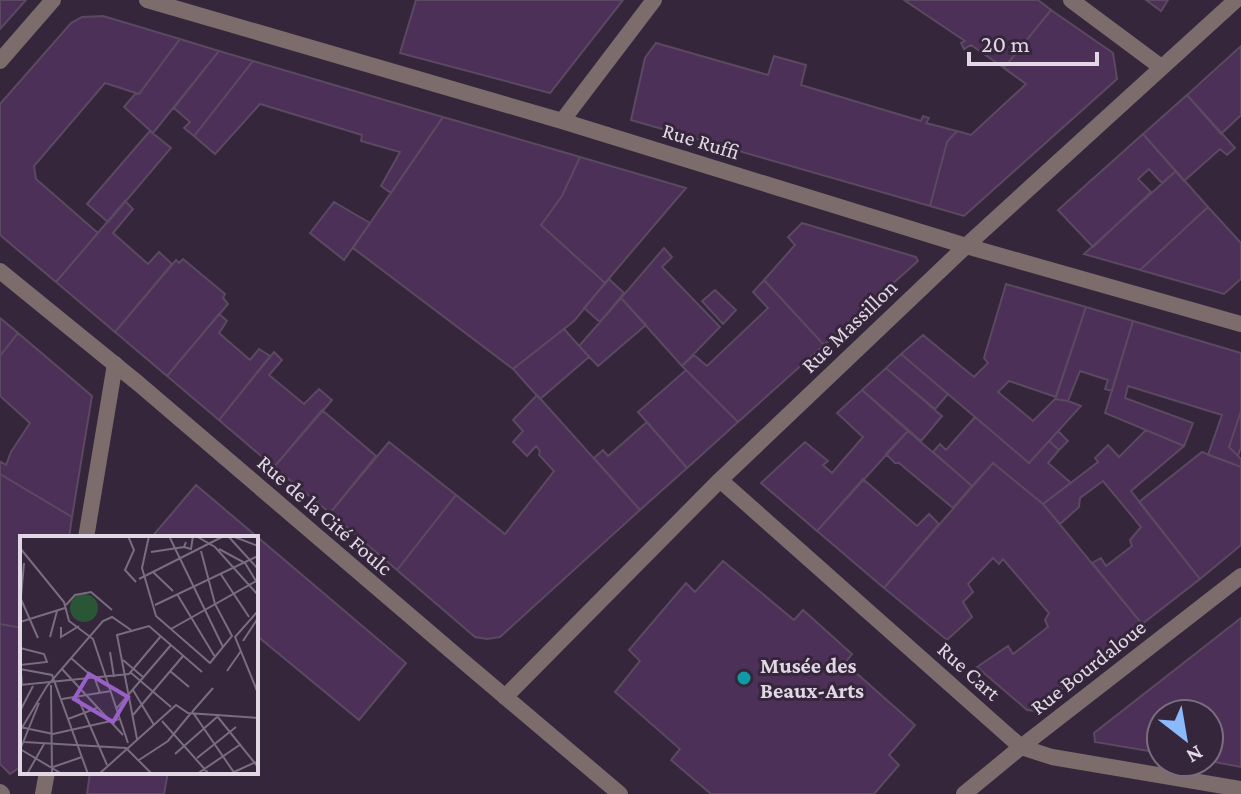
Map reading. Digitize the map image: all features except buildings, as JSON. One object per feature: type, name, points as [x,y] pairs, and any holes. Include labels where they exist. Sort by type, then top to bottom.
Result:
[{"type":"street","points":[[0,61],[53,0]]},
{"type":"street","name":"Rue Ruffi","points":[[147,0],[562,121],[966,246],[1238,319]]},
{"type":"street","points":[[562,121],[654,0]]},
{"type":"street","points":[[1071,0],[1161,67]]},
{"type":"street","name":"Rue Massillon","points":[[505,697],[720,480],[966,246],[1236,0]]},
{"type":"street","name":"Rue de la Cité Foulc","points":[[0,271],[115,364],[620,794]]},
{"type":"street","points":[[86,536],[115,364]]},
{"type":"street","name":"Rue Cart","points":[[720,480],[1021,747],[1052,757],[1241,789]]},
{"type":"street","name":"Rue Bourdaloue","points":[[964,794],[1241,576]]},
{"type":"street","points":[[43,794],[47,774]]},
{"type":"place","name":"Musée des Beaux-Arts","points":[[744,678]]}]
